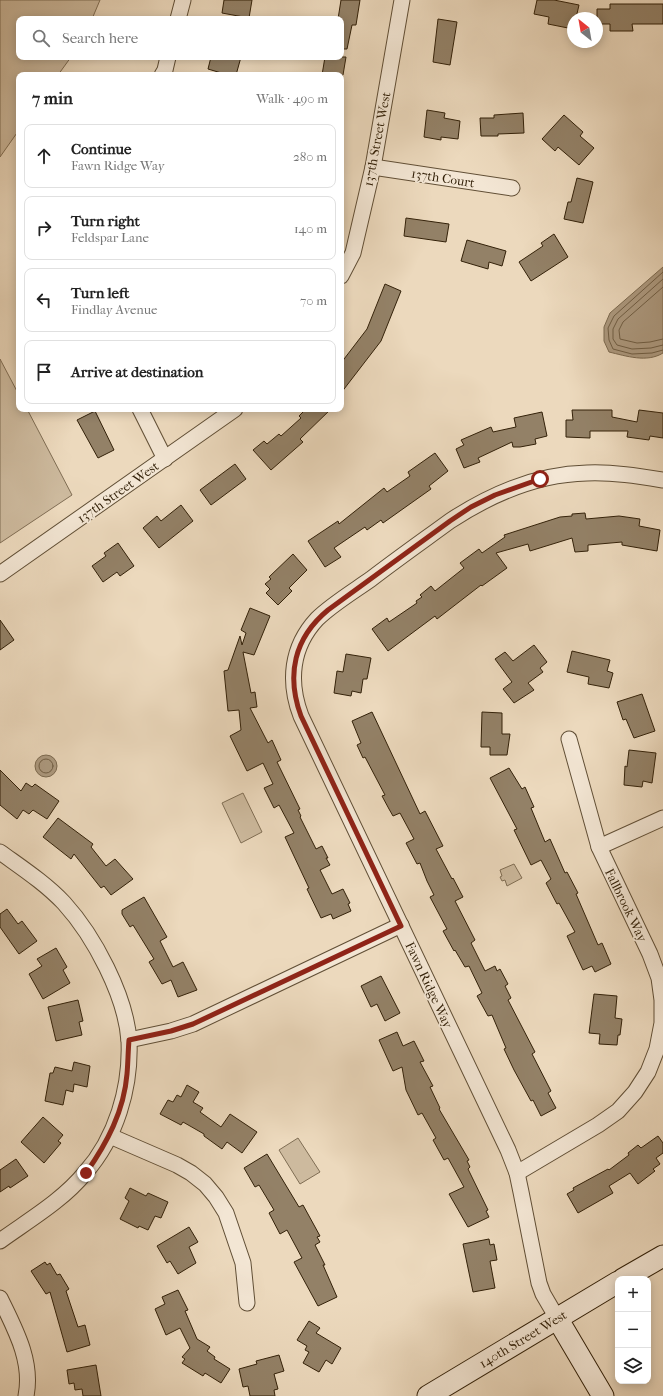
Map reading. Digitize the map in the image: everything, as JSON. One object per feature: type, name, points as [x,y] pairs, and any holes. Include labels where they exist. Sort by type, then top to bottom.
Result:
[{"type":"street","points":[[179,16],[183,0]]},
{"type":"street","name":"137th Street West","points":[[344,270],[353,253],[373,167],[402,0]]},
{"type":"street","points":[[164,72],[167,60]]},
{"type":"street","name":"137th Court","points":[[373,167],[512,188]]},
{"type":"street","points":[[141,412],[164,459]]},
{"type":"street","name":"137th Street West","points":[[0,574],[230,412]]},
{"type":"street","name":"Fawn Ridge Way","points":[[558,1318],[543,1294],[539,1283],[517,1173],[508,1150],[301,716],[296,702],[293,673],[300,644],[317,619],[471,507],[495,495],[533,481],[565,474],[613,473],[663,480]]},
{"type":"street","name":"Fallbrook Way","points":[[517,1173],[598,1125],[618,1111],[635,1092],[648,1072],[657,1049],[662,1023],[663,1000],[659,978],[650,954],[598,847],[569,739]]},
{"type":"street","points":[[598,847],[663,818]]},
{"type":"street","points":[[0,852],[56,895],[72,912],[86,931],[116,987],[129,1040],[125,1089],[118,1117],[110,1136],[86,1173],[70,1189],[0,1241]]},
{"type":"street","points":[[129,1040],[171,1031],[193,1024],[401,926]]},
{"type":"street","points":[[110,1136],[191,1173],[205,1184],[216,1197],[226,1213],[244,1263],[247,1303]]},
{"type":"street","points":[[628,1276],[663,1256]]},
{"type":"street","name":"140th Street West","points":[[428,1396],[615,1284]]},
{"type":"street","points":[[0,1298],[22,1347],[27,1369],[26,1396]]},
{"type":"street","points":[[558,1318],[603,1396]]},
{"type":"shaded area","points":[[0,0],[100,0],[93,16],[16,16],[16,60],[69,60],[60,72],[16,72],[16,134],[0,157]]},
{"type":"shaded area","points":[[0,359],[16,389],[16,412],[29,412],[72,495],[0,543]]},
{"type":"shaded area","points":[[243,793],[262,832],[241,843],[222,803]]},
{"type":"shaded area","points":[[514,864],[522,878],[507,886],[505,880],[502,881],[500,877],[502,876],[500,870]]},
{"type":"shaded area","points":[[298,1138],[320,1172],[300,1184],[279,1150]]},
{"type":"water","points":[[663,267],[663,353],[650,358],[636,358],[609,352],[604,341],[604,327],[610,313]]},
{"type":"water","points":[[46,755],[54,758],[57,766],[54,774],[46,777],[38,774],[35,766],[38,758]]},
{"type":"building","points":[[224,0],[252,0],[249,16],[238,16],[222,13]]},
{"type":"building","points":[[341,0],[360,0],[356,25],[352,25],[347,49],[344,49],[344,16],[338,16]]},
{"type":"building","points":[[537,0],[554,0],[579,5],[577,12],[567,12],[567,28],[548,24],[549,17],[534,14]]},
{"type":"building","points":[[610,4],[663,4],[663,24],[632,24],[633,31],[610,31],[610,24],[603,24],[603,12],[597,12],[597,9],[610,9]]},
{"type":"building","points":[[438,19],[457,22],[450,65],[433,62]]},
{"type":"building","points":[[344,57],[346,57],[344,72],[322,72],[324,60],[344,60]]},
{"type":"building","points":[[210,60],[240,60],[237,72],[218,72],[208,69]]},
{"type":"building","points":[[427,110],[445,113],[444,118],[460,121],[458,139],[441,137],[441,140],[424,137]]},
{"type":"building","points":[[523,113],[524,133],[481,136],[480,118],[494,118],[494,115]]},
{"type":"building","points":[[564,115],[583,132],[580,136],[594,148],[579,165],[558,147],[555,151],[542,139]]},
{"type":"building","points":[[577,178],[593,182],[583,223],[564,219],[568,202],[571,202]]},
{"type":"building","points":[[406,218],[449,224],[446,242],[404,236]]},
{"type":"building","points":[[554,234],[568,257],[531,281],[519,262],[543,246],[541,243]]},
{"type":"building","points":[[467,240],[506,251],[502,266],[489,262],[488,269],[461,261]]},
{"type":"building","points":[[385,284],[401,291],[381,341],[344,389],[344,359],[367,329]]},
{"type":"building","points":[[572,410],[612,410],[612,417],[637,422],[639,410],[663,413],[663,438],[650,436],[649,440],[627,437],[628,431],[590,431],[590,438],[566,437],[566,420],[573,420]]},
{"type":"building","points":[[95,412],[114,450],[98,458],[77,420]]},
{"type":"building","points":[[303,412],[328,412],[300,439],[303,442],[271,470],[253,450],[264,441],[267,444],[279,434],[281,436],[301,418],[299,416]]},
{"type":"building","points":[[542,412],[547,436],[535,439],[536,444],[513,447],[512,442],[478,458],[480,462],[464,468],[456,449],[464,445],[461,440],[491,427],[493,432],[516,427],[514,418]]},
{"type":"building","points":[[435,453],[448,471],[429,486],[431,489],[383,523],[381,520],[367,530],[365,527],[334,548],[341,557],[325,567],[308,541],[338,521],[339,524],[384,488],[387,492],[410,476],[408,472]]},
{"type":"building","points":[[235,464],[246,479],[211,505],[200,490]]},
{"type":"building","points":[[181,505],[193,521],[159,548],[143,528],[157,516],[161,521]]},
{"type":"building","points":[[585,513],[586,519],[619,516],[640,519],[639,526],[660,530],[657,551],[622,545],[622,542],[588,545],[588,551],[575,552],[572,538],[530,551],[528,544],[496,553],[507,568],[482,586],[481,585],[437,619],[435,616],[388,651],[372,629],[387,618],[389,622],[417,603],[416,601],[422,597],[420,595],[431,586],[435,591],[464,568],[460,563],[479,549],[482,553],[505,537],[504,535],[560,517]]},
{"type":"building","points":[[118,543],[134,566],[120,576],[117,572],[103,582],[92,566],[106,556],[104,553]]},
{"type":"building","points":[[293,554],[307,570],[289,588],[292,591],[278,605],[266,593],[270,589],[265,584],[271,579],[269,577]]},
{"type":"building","points":[[250,608],[270,616],[254,655],[243,652],[251,693],[255,692],[257,707],[250,708],[268,743],[272,740],[281,760],[277,762],[300,809],[298,810],[301,816],[300,817],[316,849],[322,846],[328,858],[326,858],[330,865],[320,870],[332,894],[343,889],[350,903],[348,904],[351,911],[333,919],[331,914],[321,918],[307,889],[309,888],[285,837],[294,833],[279,805],[274,808],[264,788],[273,784],[263,763],[247,771],[230,736],[241,730],[239,710],[228,711],[224,671],[228,670],[240,636],[242,645],[246,633],[241,630]]},
{"type":"building","points":[[0,620],[14,640],[0,650]]},
{"type":"building","points":[[534,645],[547,662],[540,668],[543,672],[528,683],[534,690],[514,703],[503,689],[512,682],[495,659],[505,652],[513,661]]},
{"type":"building","points":[[572,651],[610,660],[607,671],[613,673],[609,688],[588,684],[589,677],[567,672]]},
{"type":"building","points":[[346,654],[371,658],[367,679],[363,679],[361,693],[352,691],[351,696],[334,693],[337,671],[343,672]]},
{"type":"building","points":[[642,694],[655,731],[634,738],[626,719],[623,720],[617,702]]},
{"type":"building","points":[[372,712],[420,814],[425,811],[443,846],[436,849],[463,897],[455,901],[475,940],[471,943],[485,971],[495,966],[497,971],[500,969],[508,984],[505,986],[511,998],[508,1000],[535,1052],[532,1054],[551,1091],[548,1093],[556,1108],[541,1116],[514,1070],[504,1049],[506,1048],[492,1015],[488,1016],[477,996],[482,993],[469,966],[465,967],[443,931],[447,929],[430,897],[434,895],[420,863],[417,864],[406,843],[414,839],[400,813],[393,816],[382,796],[385,795],[357,745],[361,743],[352,721]]},
{"type":"building","points":[[482,712],[502,713],[502,734],[510,734],[507,755],[490,755],[490,747],[481,747]]},
{"type":"building","points":[[629,750],[656,753],[652,783],[643,781],[642,787],[624,785],[625,766],[627,767]]},
{"type":"building","points":[[509,768],[522,789],[525,787],[534,807],[531,808],[545,842],[550,839],[565,873],[567,872],[578,893],[576,894],[598,945],[602,943],[611,964],[595,972],[592,966],[583,970],[567,936],[575,932],[559,903],[557,904],[546,883],[551,879],[541,860],[531,865],[514,830],[517,829],[490,778]]},
{"type":"building","points":[[0,770],[21,791],[26,783],[32,787],[35,784],[59,801],[47,819],[33,810],[29,814],[23,810],[17,819],[0,805]]},
{"type":"building","points":[[58,818],[93,844],[91,847],[106,866],[115,859],[133,879],[111,895],[104,886],[101,888],[74,854],[71,859],[43,837]]},
{"type":"building","points":[[144,897],[167,937],[160,941],[173,967],[183,962],[197,990],[178,997],[171,980],[162,984],[149,962],[154,959],[133,925],[130,927],[122,914],[122,910]]},
{"type":"building","points":[[7,909],[18,924],[22,921],[37,941],[19,954],[0,927],[0,914]]},
{"type":"building","points":[[56,948],[67,967],[63,970],[70,983],[43,999],[29,974],[42,966],[37,959]]},
{"type":"building","points":[[381,976],[400,1013],[385,1021],[377,1004],[371,1007],[361,986]]},
{"type":"building","points":[[594,994],[617,996],[615,1018],[622,1019],[617,1045],[599,1044],[600,1034],[589,1033]]},
{"type":"building","points":[[78,1000],[83,1021],[79,1022],[82,1035],[56,1041],[48,1007]]},
{"type":"building","points":[[397,1032],[403,1046],[414,1041],[424,1061],[420,1062],[433,1086],[430,1087],[440,1108],[439,1109],[469,1160],[467,1161],[470,1167],[468,1169],[488,1210],[486,1211],[489,1217],[468,1227],[449,1194],[464,1187],[448,1158],[444,1160],[433,1140],[436,1138],[422,1113],[418,1115],[406,1090],[402,1067],[393,1071],[379,1040]]},
{"type":"building","points":[[74,1062],[90,1066],[87,1087],[74,1084],[73,1092],[66,1090],[63,1105],[45,1101],[50,1073],[53,1073],[55,1067],[72,1071]]},
{"type":"building","points":[[187,1085],[199,1092],[193,1102],[203,1108],[200,1112],[221,1127],[230,1114],[257,1132],[242,1153],[227,1142],[222,1149],[204,1136],[204,1134],[183,1122],[181,1125],[160,1114],[168,1100],[173,1102],[177,1095],[181,1097]]},
{"type":"building","points":[[43,1117],[63,1135],[58,1141],[61,1143],[44,1163],[21,1142]]},
{"type":"building","points":[[658,1136],[663,1143],[663,1153],[656,1158],[660,1164],[653,1169],[655,1171],[638,1184],[630,1173],[609,1186],[613,1193],[578,1213],[567,1194],[574,1190],[573,1188],[608,1169],[609,1170],[629,1155],[628,1153],[638,1145],[641,1148]]},
{"type":"building","points":[[267,1154],[299,1207],[303,1205],[320,1236],[317,1237],[320,1242],[315,1245],[325,1265],[323,1265],[337,1297],[318,1306],[294,1262],[302,1258],[287,1230],[280,1234],[269,1213],[274,1210],[259,1185],[255,1187],[244,1168]]},
{"type":"building","points":[[16,1159],[28,1176],[10,1188],[9,1186],[0,1192],[0,1170]]},
{"type":"building","points":[[130,1188],[146,1196],[148,1193],[168,1202],[161,1218],[155,1216],[148,1230],[139,1226],[138,1228],[120,1219],[129,1201],[125,1198]]},
{"type":"building","points":[[189,1227],[198,1242],[189,1247],[196,1263],[178,1274],[170,1261],[167,1263],[157,1246]]},
{"type":"building","points":[[489,1239],[490,1245],[494,1244],[497,1260],[490,1261],[495,1288],[473,1292],[463,1244]]},
{"type":"building","points":[[45,1262],[47,1265],[50,1263],[57,1275],[60,1274],[69,1289],[66,1291],[78,1327],[85,1325],[90,1345],[67,1352],[50,1292],[46,1294],[31,1271]]},
{"type":"building","points":[[178,1290],[188,1310],[185,1311],[197,1339],[210,1347],[207,1351],[215,1357],[214,1359],[230,1369],[221,1383],[205,1373],[203,1376],[182,1363],[185,1359],[182,1357],[190,1348],[180,1328],[166,1335],[155,1309],[165,1304],[162,1297]]},
{"type":"building","points":[[309,1321],[320,1328],[316,1333],[341,1348],[332,1364],[326,1360],[319,1372],[303,1363],[309,1352],[305,1350],[307,1346],[297,1340]]},
{"type":"building","points":[[279,1355],[284,1371],[274,1374],[278,1389],[274,1390],[275,1396],[250,1396],[248,1386],[243,1387],[239,1369],[257,1364],[256,1361]]},
{"type":"building","points":[[96,1365],[101,1396],[83,1396],[82,1389],[75,1390],[74,1383],[69,1384],[67,1370]]},
{"type":"route","points":[[86,1173],[110,1136],[118,1117],[124,1096],[127,1076],[129,1040],[171,1031],[193,1024],[401,926],[301,716],[296,702],[293,673],[300,644],[317,619],[450,521],[471,507],[495,495],[540,479]]}]
